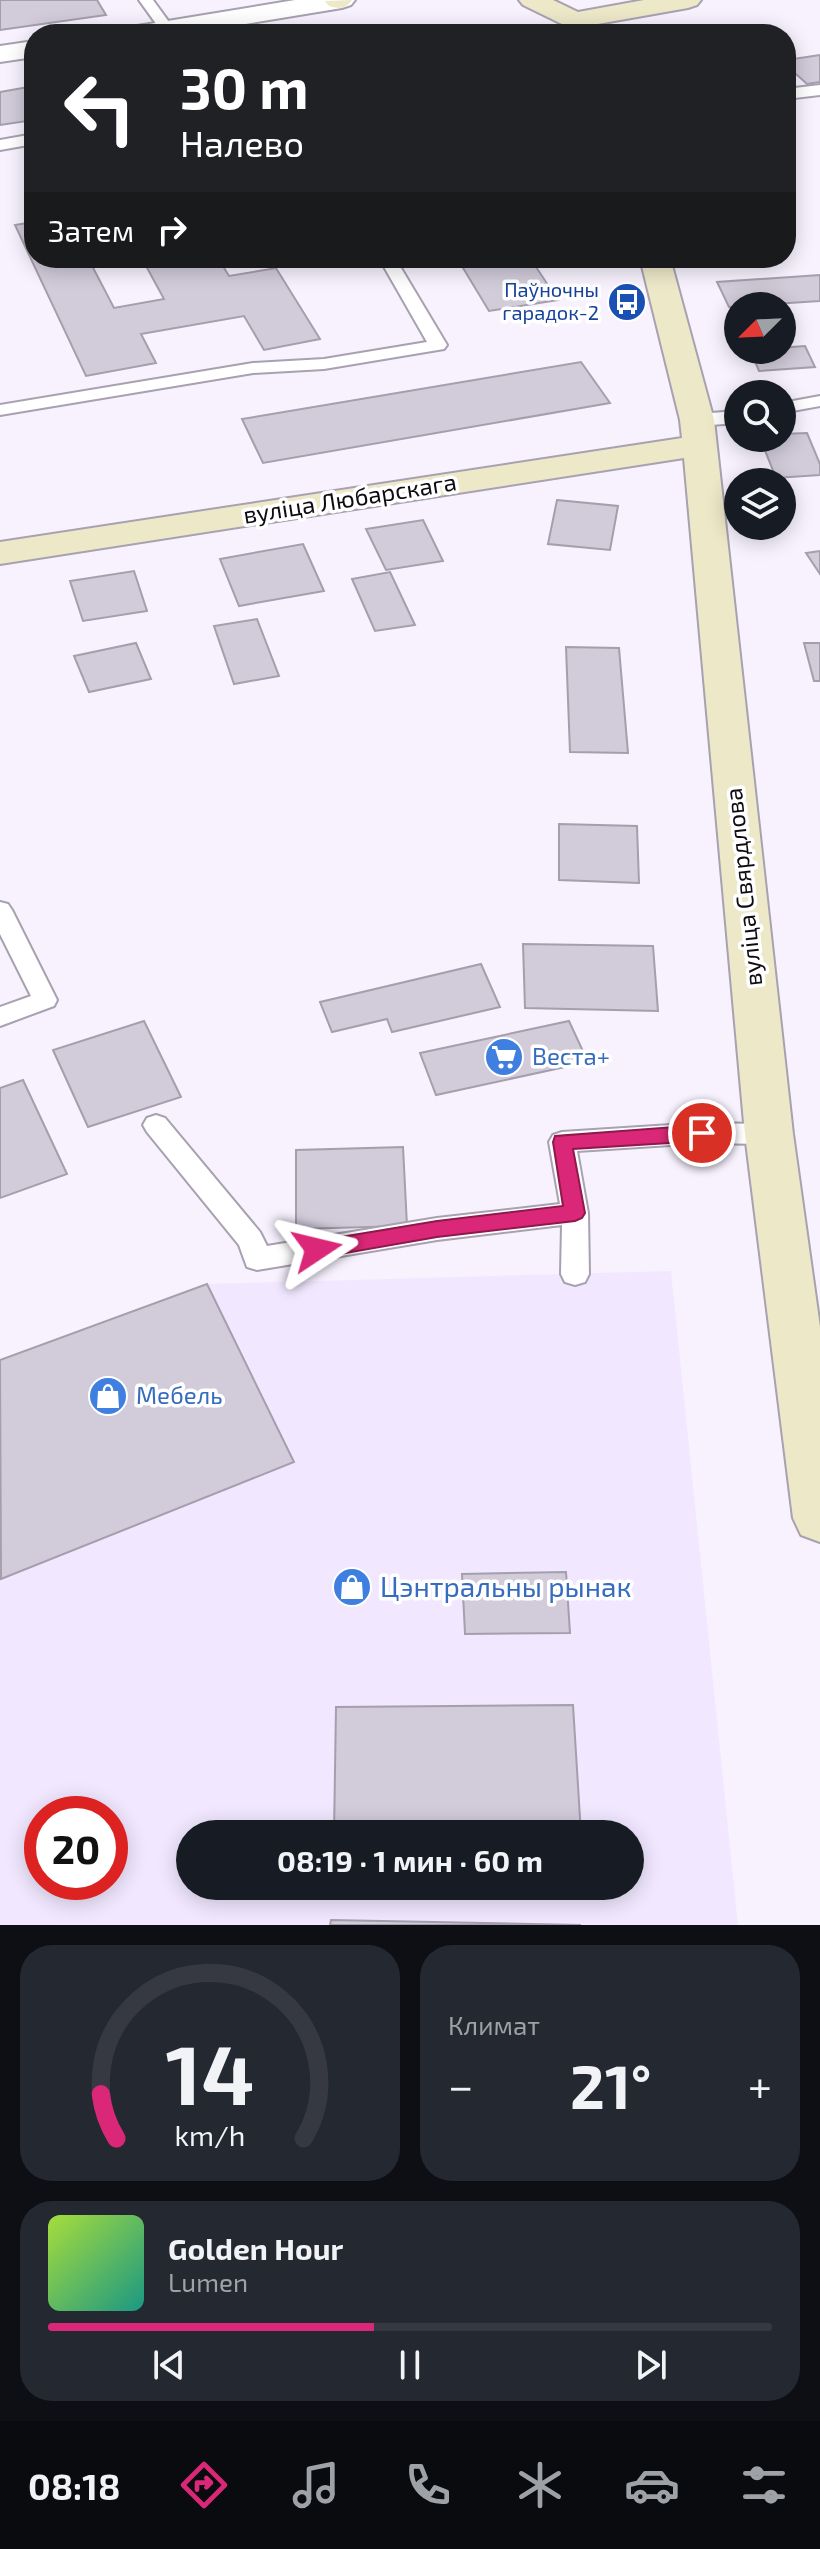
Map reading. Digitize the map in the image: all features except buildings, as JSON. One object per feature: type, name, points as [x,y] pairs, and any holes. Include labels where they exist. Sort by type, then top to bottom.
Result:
[{"type":"street","points":[[227,24],[340,0]]},
{"type":"street","points":[[532,0],[575,24]]},
{"type":"street","points":[[592,24],[688,0]]},
{"type":"street","points":[[0,54],[24,50]]},
{"type":"street","name":"вуліца Свярдлова","points":[[657,268],[698,434],[769,1134],[804,1285],[820,1518]]},
{"type":"street","name":"вуліца Любарскага","points":[[0,553],[644,452],[698,434]]},
{"type":"lane","points":[[146,0],[163,24]]},
{"type":"lane","points":[[796,93],[820,90]]},
{"type":"lane","points":[[0,145],[24,141]]},
{"type":"lane","points":[[0,410],[253,368],[324,364],[438,345],[393,268]]},
{"type":"lane","points":[[796,405],[820,401]]},
{"type":"lane","points":[[698,434],[724,423]]},
{"type":"lane","points":[[0,910],[45,1000],[0,1017]]},
{"type":"lane","points":[[156,1125],[251,1240],[257,1259],[437,1229],[575,1213]]},
{"type":"lane","points":[[575,1274],[575,1213],[562,1142],[702,1133],[769,1134]]},
{"type":"shaded area","name":"Цэнтральны рынак","points":[[671,1271],[738,1925],[0,1925],[0,1360],[207,1284]]},
{"type":"place","name":"Паўночны гарадок-2","points":[[627,302]]},
{"type":"place","name":"Веста+","points":[[504,1057]]},
{"type":"place","name":"Мебель","points":[[108,1396]]},
{"type":"place","name":"Цэнтральны рынак","points":[[352,1587]]},
{"type":"route","points":[[317,1249],[543,1214],[575,1213],[562,1142],[702,1133]]}]
